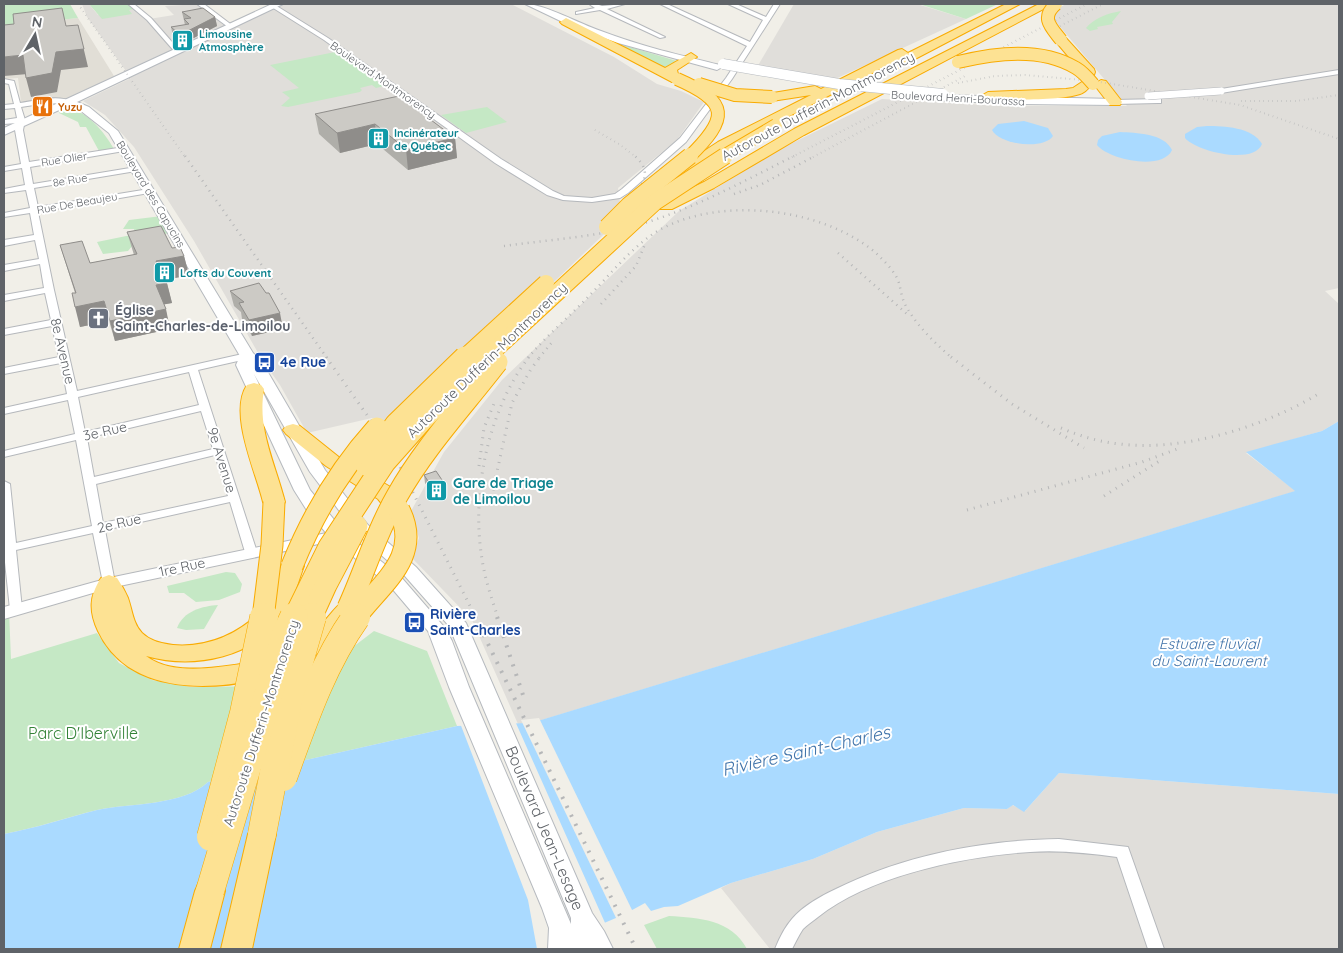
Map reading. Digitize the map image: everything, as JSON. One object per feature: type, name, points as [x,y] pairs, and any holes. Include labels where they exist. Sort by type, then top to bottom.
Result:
[{"type":"highway","points":[[678,77],[724,93],[772,97],[798,95],[819,89],[984,15],[1014,4]]},
{"type":"highway","name":"Autoroute Dufferin-Montmorency","points":[[194,949],[287,632],[318,567],[342,523],[385,462],[425,417],[499,345],[655,202],[707,166],[1014,4]]},
{"type":"highway","name":"Autoroute Dufferin-Montmorency","points":[[236,949],[262,834],[292,677],[310,621],[324,586],[368,505],[382,484],[430,426],[506,350],[631,234],[666,206],[709,185],[782,127],[1033,4]]},
{"type":"highway","points":[[839,112],[1047,4]]},
{"type":"highway","points":[[1056,4],[1047,13],[1048,22],[1100,91]]},
{"type":"highway","points":[[566,22],[678,77],[711,97],[719,110],[717,121],[706,139],[689,157],[628,206],[613,222]]},
{"type":"highway","points":[[782,127],[902,52]]},
{"type":"highway","points":[[287,632],[307,572],[373,454],[396,424],[504,319],[613,222],[680,172],[723,145],[839,112],[929,72],[958,62],[995,55],[1034,55],[1070,64],[1082,71],[1100,91]]},
{"type":"highway","points":[[678,77],[680,68],[691,59]]},
{"type":"highway","points":[[988,96],[1100,91]]},
{"type":"highway","points":[[109,583],[116,594],[124,627],[133,640],[141,645],[166,653],[193,653],[207,651],[234,642],[253,631],[267,619],[278,603],[309,524],[343,470],[367,438],[395,409],[504,319]]},
{"type":"highway","points":[[109,583],[102,598],[109,628],[118,646],[128,657],[147,668],[188,677],[232,675],[281,664],[300,654],[340,621],[348,608],[385,516],[423,456],[506,350]]},
{"type":"highway","points":[[210,891],[207,859],[210,842],[250,688],[267,609],[273,558],[274,502],[255,444],[250,404],[254,389]]},
{"type":"highway","points":[[262,834],[318,684],[329,661],[352,622],[402,558],[408,537],[407,528],[399,510],[386,494],[333,462],[293,430]]},
{"type":"main road","name":"Boulevard Henri-Bourassa","points":[[529,4],[566,22],[617,41],[720,66],[826,86],[1020,102],[1100,91]]},
{"type":"main road","name":"Boulevard Henri-Bourassa","points":[[541,4],[599,29],[691,59]]},
{"type":"main road","points":[[4,132],[21,122],[277,5]]},
{"type":"main road","name":"Boulevard Henri-Bourassa","points":[[938,96],[988,96],[1100,91]]},
{"type":"main road","name":"Boulevard des Capucins","points":[[68,102],[85,109],[114,131],[247,356],[256,362],[318,472],[362,529],[410,571],[456,623],[493,704]]},
{"type":"main road","name":"Boulevard des Capucins","points":[[247,356],[243,365],[302,490],[312,505],[344,540],[395,581],[436,628],[470,710]]},
{"type":"main road","points":[[318,540],[344,540]]},
{"type":"main road","name":"Boulevard Jean-Lesage","points":[[493,704],[583,918],[601,949]]},
{"type":"main road","name":"Boulevard Jean-Lesage","points":[[470,710],[550,899],[560,939]]},
{"type":"main road","points":[[583,918],[583,949]]},
{"type":"main road","points":[[560,939],[577,949]]},
{"type":"street","points":[[131,4],[149,19],[177,52]]},
{"type":"street","points":[[200,4],[230,26]]},
{"type":"street","points":[[592,4],[662,37]]},
{"type":"street","points":[[578,13],[622,4]]},
{"type":"street","points":[[663,4],[751,45]]},
{"type":"street","points":[[731,4],[768,20]]},
{"type":"street","name":"Boulevard Montmorency","points":[[277,5],[498,161],[550,193],[577,200],[606,199],[616,196],[625,191],[674,148],[711,103],[777,4]]},
{"type":"street","name":"Boulevard Henri-Bourassa","points":[[1100,91],[1148,96],[1222,90],[1339,72]]},
{"type":"street","name":"Boulevard Henri-Bourassa","points":[[1100,91],[1158,101],[1231,95],[1339,78]]},
{"type":"street","name":"8e Avenue","points":[[4,81],[12,82],[21,122],[19,130],[49,290],[74,396],[88,482],[109,583]]},
{"type":"street","points":[[4,107],[47,101],[68,102]]},
{"type":"street","points":[[4,122],[21,122]]},
{"type":"street","name":"Rue Olier","points":[[4,169],[124,149]]},
{"type":"street","name":"8e Rue","points":[[4,191],[136,169]]},
{"type":"street","name":"Rue De Beaujeu","points":[[4,215],[149,191]]},
{"type":"street","points":[[4,243],[40,236]]},
{"type":"street","points":[[4,268],[44,261]]},
{"type":"street","points":[[4,298],[49,290]]},
{"type":"street","points":[[4,332],[57,322]]},
{"type":"street","points":[[4,411],[247,356]]},
{"type":"street","points":[[4,371],[64,358]]},
{"type":"street","name":"9e Avenue","points":[[194,369],[251,552]]},
{"type":"street","name":"3e Rue","points":[[4,454],[206,407]]},
{"type":"street","points":[[88,482],[220,451]]},
{"type":"street","points":[[4,484],[10,611]]},
{"type":"street","name":"2e Rue","points":[[8,548],[234,498]]},
{"type":"street","points":[[344,540],[362,529]]},
{"type":"street","name":"1re Rue","points":[[10,611],[109,583],[251,552],[318,540]]},
{"type":"street","points":[[783,949],[789,934],[800,920],[820,904],[847,891],[933,860],[990,850],[1058,844],[1123,851],[1156,949]]},
{"type":"shaded area","points":[[82,4],[89,4],[98,15],[137,8],[149,19],[174,15],[165,6],[200,4],[230,26],[282,4],[511,4],[614,57],[657,84],[681,91],[704,102],[677,140],[618,188],[622,217],[513,321],[396,424],[372,418],[307,433],[280,385],[261,358],[194,241],[134,147],[105,115],[83,101],[131,78],[87,17]]},
{"type":"shaded area","points":[[794,4],[917,4],[966,19],[833,80],[756,69]]},
{"type":"shaded area","points":[[1066,4],[1339,4],[1339,288],[1325,291],[1339,304],[1339,421],[1322,431],[1246,453],[1296,491],[532,723],[518,724],[472,620],[412,558],[419,538],[411,511],[444,452],[502,380],[679,211],[776,151],[882,99],[1001,106],[1127,106],[1056,22],[1053,15],[1057,9]]},
{"type":"shaded area","points":[[78,18],[114,76],[120,74],[64,100],[21,102],[18,78],[4,79],[4,26]]},
{"type":"shaded area","points":[[1059,773],[1339,794],[1339,949],[770,949],[721,888],[731,883],[813,859],[877,832],[964,808],[1007,809],[1012,805],[1025,811]]},
{"type":"green space","points":[[4,4],[70,4],[78,18],[4,26]]},
{"type":"green space","points":[[89,4],[131,4],[137,8],[129,10],[132,14],[102,19]]},
{"type":"green space","points":[[919,4],[998,4],[966,19]]},
{"type":"green space","points":[[1121,11],[1112,22],[1113,24],[1097,27],[1098,29],[1090,31],[1086,28],[1102,16]]},
{"type":"green space","points":[[603,39],[677,61],[668,72]]},
{"type":"green space","points":[[335,52],[384,86],[376,88],[372,85],[360,88],[362,90],[360,92],[288,107],[281,106],[290,98],[282,92],[299,88],[270,65]]},
{"type":"green space","points":[[487,107],[507,122],[466,133],[441,115]]},
{"type":"green space","points":[[65,109],[73,110],[87,117],[106,136],[114,149],[99,151],[86,127],[80,127],[78,122],[59,113],[59,111]]},
{"type":"green space","points":[[162,216],[168,233],[159,236],[142,234],[128,251],[103,254],[97,242],[136,234],[134,229],[123,229],[129,220]]},
{"type":"green space","points":[[226,572],[235,573],[242,584],[240,592],[219,600],[196,602],[184,593],[169,593],[167,586]]},
{"type":"green space","points":[[218,605],[204,629],[186,630],[177,628],[184,617],[194,610]]},
{"type":"green space","name":"Parc D'Iberville","points":[[9,611],[11,659],[97,633],[119,663],[152,680],[191,687],[266,686],[332,663],[374,631],[427,651],[457,726],[208,782],[185,796],[171,800],[97,810],[4,834],[4,613]]},
{"type":"green space","points":[[669,916],[703,919],[723,926],[732,931],[747,949],[657,949],[644,925]]},
{"type":"water","points":[[1024,121],[1048,128],[1053,136],[1041,143],[1022,144],[1004,139],[992,130],[998,124]]},
{"type":"water","points":[[1197,127],[1229,127],[1245,131],[1252,134],[1262,144],[1257,150],[1248,154],[1237,155],[1213,152],[1191,143],[1185,138],[1185,134]]},
{"type":"water","points":[[1120,132],[1156,137],[1168,144],[1172,150],[1167,156],[1147,162],[1124,159],[1103,150],[1097,145],[1098,140],[1102,136]]},
{"type":"water","name":"Estuaire fluvial du Saint-Laurent","points":[[1339,421],[1339,794],[1059,773],[1024,812],[1013,805],[1007,809],[964,808],[877,832],[813,859],[731,883],[678,906],[664,907],[651,911],[645,903],[623,915],[543,949],[4,949],[4,834],[97,810],[171,800],[185,796],[208,782],[457,726],[527,723],[541,720],[1295,491],[1246,452],[1322,431]]},
{"type":"pier","points":[[539,718],[633,912],[617,920],[521,720]]},
{"type":"pier","points":[[515,721],[606,925],[549,949],[537,949],[528,900],[460,723]]},
{"type":"building","points":[[62,8],[66,26],[78,25],[84,49],[56,52],[52,73],[26,78],[23,55],[4,57],[4,25],[14,24],[13,14]]},
{"type":"building","points":[[203,8],[215,17],[180,35],[171,27],[189,24],[184,19],[191,18],[182,12]]},
{"type":"building","points":[[399,96],[455,138],[406,149],[375,124],[337,133],[315,114]]},
{"type":"building","points":[[161,226],[172,248],[180,247],[184,256],[156,261],[167,283],[156,285],[166,309],[110,321],[104,301],[75,307],[72,293],[76,293],[60,245],[82,241],[90,263],[137,254],[127,232]]},
{"type":"building","points":[[259,283],[266,293],[269,293],[280,313],[249,320],[239,303],[244,302],[230,291]]},
{"type":"building","points":[[436,471],[446,486],[434,490],[424,475]]},
{"type":"railway","points":[[78,4],[185,157]]},
{"type":"railway","points":[[792,157],[1087,4]]},
{"type":"railway","points":[[1060,26],[1103,4]]},
{"type":"railway","points":[[958,83],[995,76],[1025,75],[1094,81],[1240,105],[1339,139]]},
{"type":"railway","points":[[813,157],[965,76]]},
{"type":"railway","points":[[1241,101],[1296,101],[1339,95]]},
{"type":"railway","points":[[595,130],[636,157]]},
{"type":"railway","points":[[185,156],[327,358]]},
{"type":"railway","points":[[504,246],[573,238],[638,225],[707,199],[794,156]]},
{"type":"railway","points":[[734,194],[760,185],[815,156]]},
{"type":"railway","points":[[626,202],[637,191],[644,180],[644,169],[636,157]]},
{"type":"railway","points":[[528,358],[623,260],[641,243],[661,229],[686,219],[713,212],[742,210],[772,212],[801,217],[829,226],[854,238],[876,253],[895,275],[904,302],[916,322],[952,358]]},
{"type":"railway","points":[[601,304],[636,266],[645,244]]},
{"type":"railway","points":[[838,253],[907,314]]},
{"type":"railway","points":[[539,358],[553,341]]},
{"type":"railway","points":[[326,357],[391,449],[476,618]]},
{"type":"railway","points":[[498,618],[482,559],[479,534],[481,480],[493,427],[515,378],[529,357]]},
{"type":"railway","points":[[490,504],[512,403],[540,357]]},
{"type":"railway","points":[[951,357],[1012,404],[1084,448]]},
{"type":"railway","points":[[1061,428],[1075,434],[1112,443],[1171,444],[1224,434],[1250,426],[1299,405],[1320,393]]},
{"type":"railway","points":[[479,466],[484,428],[495,401]]},
{"type":"railway","points":[[967,510],[1142,462],[1180,448]]},
{"type":"railway","points":[[1104,496],[1161,460]]},
{"type":"railway","points":[[475,617],[636,949]]},
{"type":"railway","points":[[497,617],[525,701]]},
{"type":"place","name":"Limousine Atmosphère","points":[[183,40]]},
{"type":"place","name":"Yuzu","points":[[42,107]]},
{"type":"place","name":"Incinérateur de Québec","points":[[378,139]]},
{"type":"place","name":"Lofts du Couvent","points":[[164,273]]},
{"type":"place","name":"Église Saint-Charles-de-Limoilou","points":[[99,318]]},
{"type":"place","name":"4e Rue","points":[[264,362]]},
{"type":"place","name":"Gare de Triage de Limoilou","points":[[437,491]]},
{"type":"place","name":"Rivière Saint-Charles","points":[[414,622]]}]
